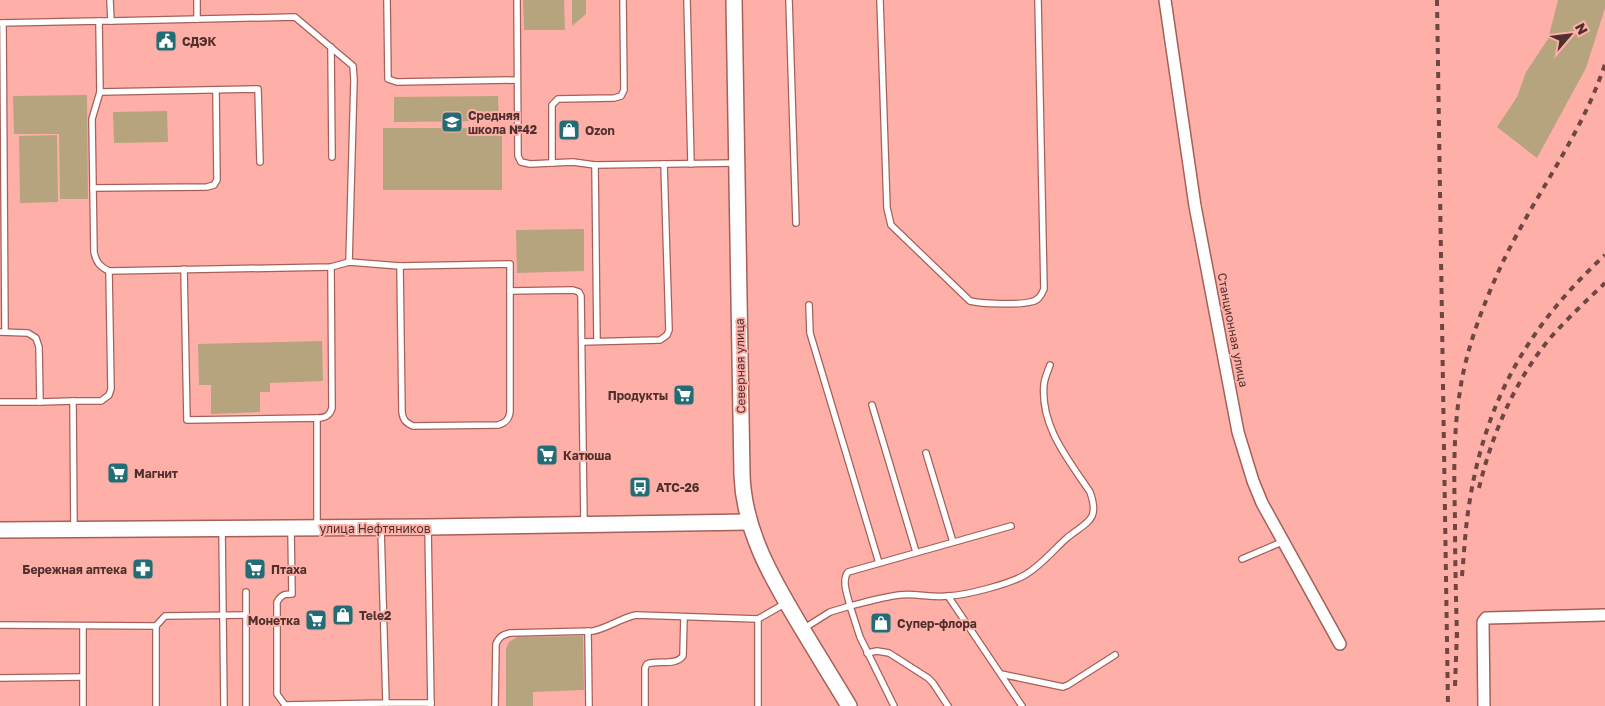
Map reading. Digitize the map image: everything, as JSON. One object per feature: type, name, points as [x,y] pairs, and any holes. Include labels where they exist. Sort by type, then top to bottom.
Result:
[{"type":"main road","name":"Северная улица","points":[[734,0],[742,481],[745,504],[755,541],[786,602],[849,706]]},
{"type":"main road","name":"улица Нефтяников","points":[[0,530],[584,526],[749,522]]},
{"type":"street","name":"Станционная улица","points":[[1165,0],[1197,215],[1238,432],[1262,503],[1340,644]]},
{"type":"street","points":[[1484,706],[1483,622],[1486,618],[1605,614]]},
{"type":"lane","points":[[110,0],[111,21]]},
{"type":"lane","points":[[197,0],[197,19]]},
{"type":"lane","points":[[387,0],[388,79],[397,82],[517,80]]},
{"type":"lane","points":[[517,0],[518,156],[521,162],[530,164],[573,162],[595,165],[736,163]]},
{"type":"lane","points":[[552,163],[552,105],[558,99],[614,98],[621,96],[624,90],[623,0]]},
{"type":"lane","points":[[687,0],[691,164]]},
{"type":"lane","points":[[788,0],[796,224]]},
{"type":"lane","points":[[880,0],[887,208],[891,225],[970,301],[980,303],[1031,302],[1040,297],[1044,290],[1038,0]]},
{"type":"lane","points":[[40,402],[36,338],[28,333],[3,332],[2,23],[295,18],[353,66],[349,262]]},
{"type":"lane","points":[[99,21],[100,92],[92,119],[94,252],[96,262],[103,268],[109,270],[331,268],[349,262],[400,266],[510,264],[510,412],[509,418],[504,423],[498,425],[413,426],[407,424],[403,418],[400,266]]},
{"type":"lane","points":[[331,47],[332,157]]},
{"type":"lane","points":[[100,92],[258,89],[260,162]]},
{"type":"lane","points":[[93,188],[207,187],[214,185],[217,180],[216,90]]},
{"type":"lane","points":[[582,342],[660,340],[667,336],[669,330],[664,164]]},
{"type":"lane","points":[[595,165],[597,341]]},
{"type":"lane","points":[[184,269],[187,420],[317,418],[327,417],[331,414],[331,268]]},
{"type":"lane","points":[[0,402],[101,401],[109,395],[111,389],[109,270]]},
{"type":"lane","points":[[510,291],[573,290],[579,292],[581,296],[584,526]]},
{"type":"lane","points":[[809,305],[808,325],[810,333],[879,563]]},
{"type":"lane","points":[[802,629],[830,612],[850,606],[898,595],[948,596],[1014,580],[1026,574],[1091,519],[1094,510],[1090,492],[1056,440],[1050,426],[1044,395],[1044,382],[1050,365]]},
{"type":"lane","points":[[73,402],[74,530]]},
{"type":"lane","points":[[872,405],[916,552]]},
{"type":"lane","points":[[317,418],[317,528]]},
{"type":"lane","points":[[926,453],[953,542]]},
{"type":"lane","points":[[894,706],[860,637],[850,606],[844,580],[845,575],[852,570],[1011,526]]},
{"type":"lane","points":[[291,528],[292,594],[284,594],[277,602],[277,694],[285,706],[386,703],[431,704],[428,527]]},
{"type":"lane","points":[[222,528],[224,706]]},
{"type":"lane","points":[[381,528],[386,703]]},
{"type":"lane","points":[[1242,559],[1282,542]]},
{"type":"lane","points":[[246,592],[246,706]]},
{"type":"lane","points":[[948,596],[1022,706]]},
{"type":"lane","points":[[496,706],[496,644],[503,634],[604,629],[625,617],[636,615],[758,618],[786,602]]},
{"type":"lane","points":[[156,706],[156,626],[166,616],[246,615]]},
{"type":"lane","points":[[645,706],[644,668],[647,664],[653,662],[681,660],[683,656],[684,617]]},
{"type":"lane","points":[[758,618],[758,706]]},
{"type":"lane","points":[[0,625],[156,626]]},
{"type":"lane","points":[[83,706],[84,626]]},
{"type":"lane","points":[[588,631],[589,706]]},
{"type":"lane","points":[[867,653],[877,651],[889,653],[928,678],[934,683],[948,706]]},
{"type":"lane","points":[[1001,674],[1063,687],[1115,655]]},
{"type":"lane","points":[[0,678],[82,677]]},
{"type":"shaded area","points":[[523,0],[564,0],[565,30],[524,30]]},
{"type":"shaded area","points":[[572,0],[586,0],[586,14],[572,26]]},
{"type":"shaded area","points":[[1558,0],[1605,0],[1605,8],[1586,68],[1537,158],[1497,127],[1517,97],[1526,72],[1548,39]]},
{"type":"shaded area","points":[[87,95],[88,199],[60,199],[59,134],[14,134],[13,96]]},
{"type":"shaded area","points":[[498,96],[499,121],[394,122],[394,97]]},
{"type":"shaded area","points":[[167,111],[168,142],[114,143],[113,112]]},
{"type":"shaded area","points":[[383,128],[502,128],[502,190],[383,190]]},
{"type":"shaded area","points":[[57,135],[58,202],[20,203],[19,136]]},
{"type":"shaded area","points":[[584,229],[584,271],[517,273],[516,230]]},
{"type":"shaded area","points":[[322,341],[323,381],[270,383],[270,392],[260,392],[260,412],[211,414],[211,385],[199,385],[198,344]]},
{"type":"shaded area","points":[[583,636],[584,690],[533,692],[533,706],[506,706],[506,648],[509,642],[517,637]]},
{"type":"railway","points":[[1437,0],[1448,706]]},
{"type":"railway","points":[[1457,638],[1454,488],[1456,423],[1466,359],[1488,296],[1501,266],[1583,117],[1605,64]]},
{"type":"railway","points":[[1462,576],[1467,520],[1475,473],[1497,403],[1512,371],[1552,311],[1605,255]]},
{"type":"railway","points":[[1479,488],[1484,468],[1506,408],[1526,371],[1551,337],[1605,283]]},
{"type":"railway","points":[[1455,686],[1457,631]]},
{"type":"place","name":"СДЭК","points":[[166,41]]},
{"type":"place","name":"Средняя школа №42","points":[[452,122]]},
{"type":"place","name":"Ozon","points":[[569,130]]},
{"type":"place","name":"Продукты","points":[[684,395]]},
{"type":"place","name":"Катюша","points":[[547,455]]},
{"type":"place","name":"Магнит","points":[[118,473]]},
{"type":"place","name":"АТС-26","points":[[640,487]]},
{"type":"place","name":"Бережная аптека","points":[[143,569]]},
{"type":"place","name":"Птаха","points":[[255,569]]},
{"type":"place","name":"Tele2","points":[[343,615]]},
{"type":"place","name":"Монетка","points":[[316,620]]},
{"type":"place","name":"Супер-флора","points":[[881,623]]}]
